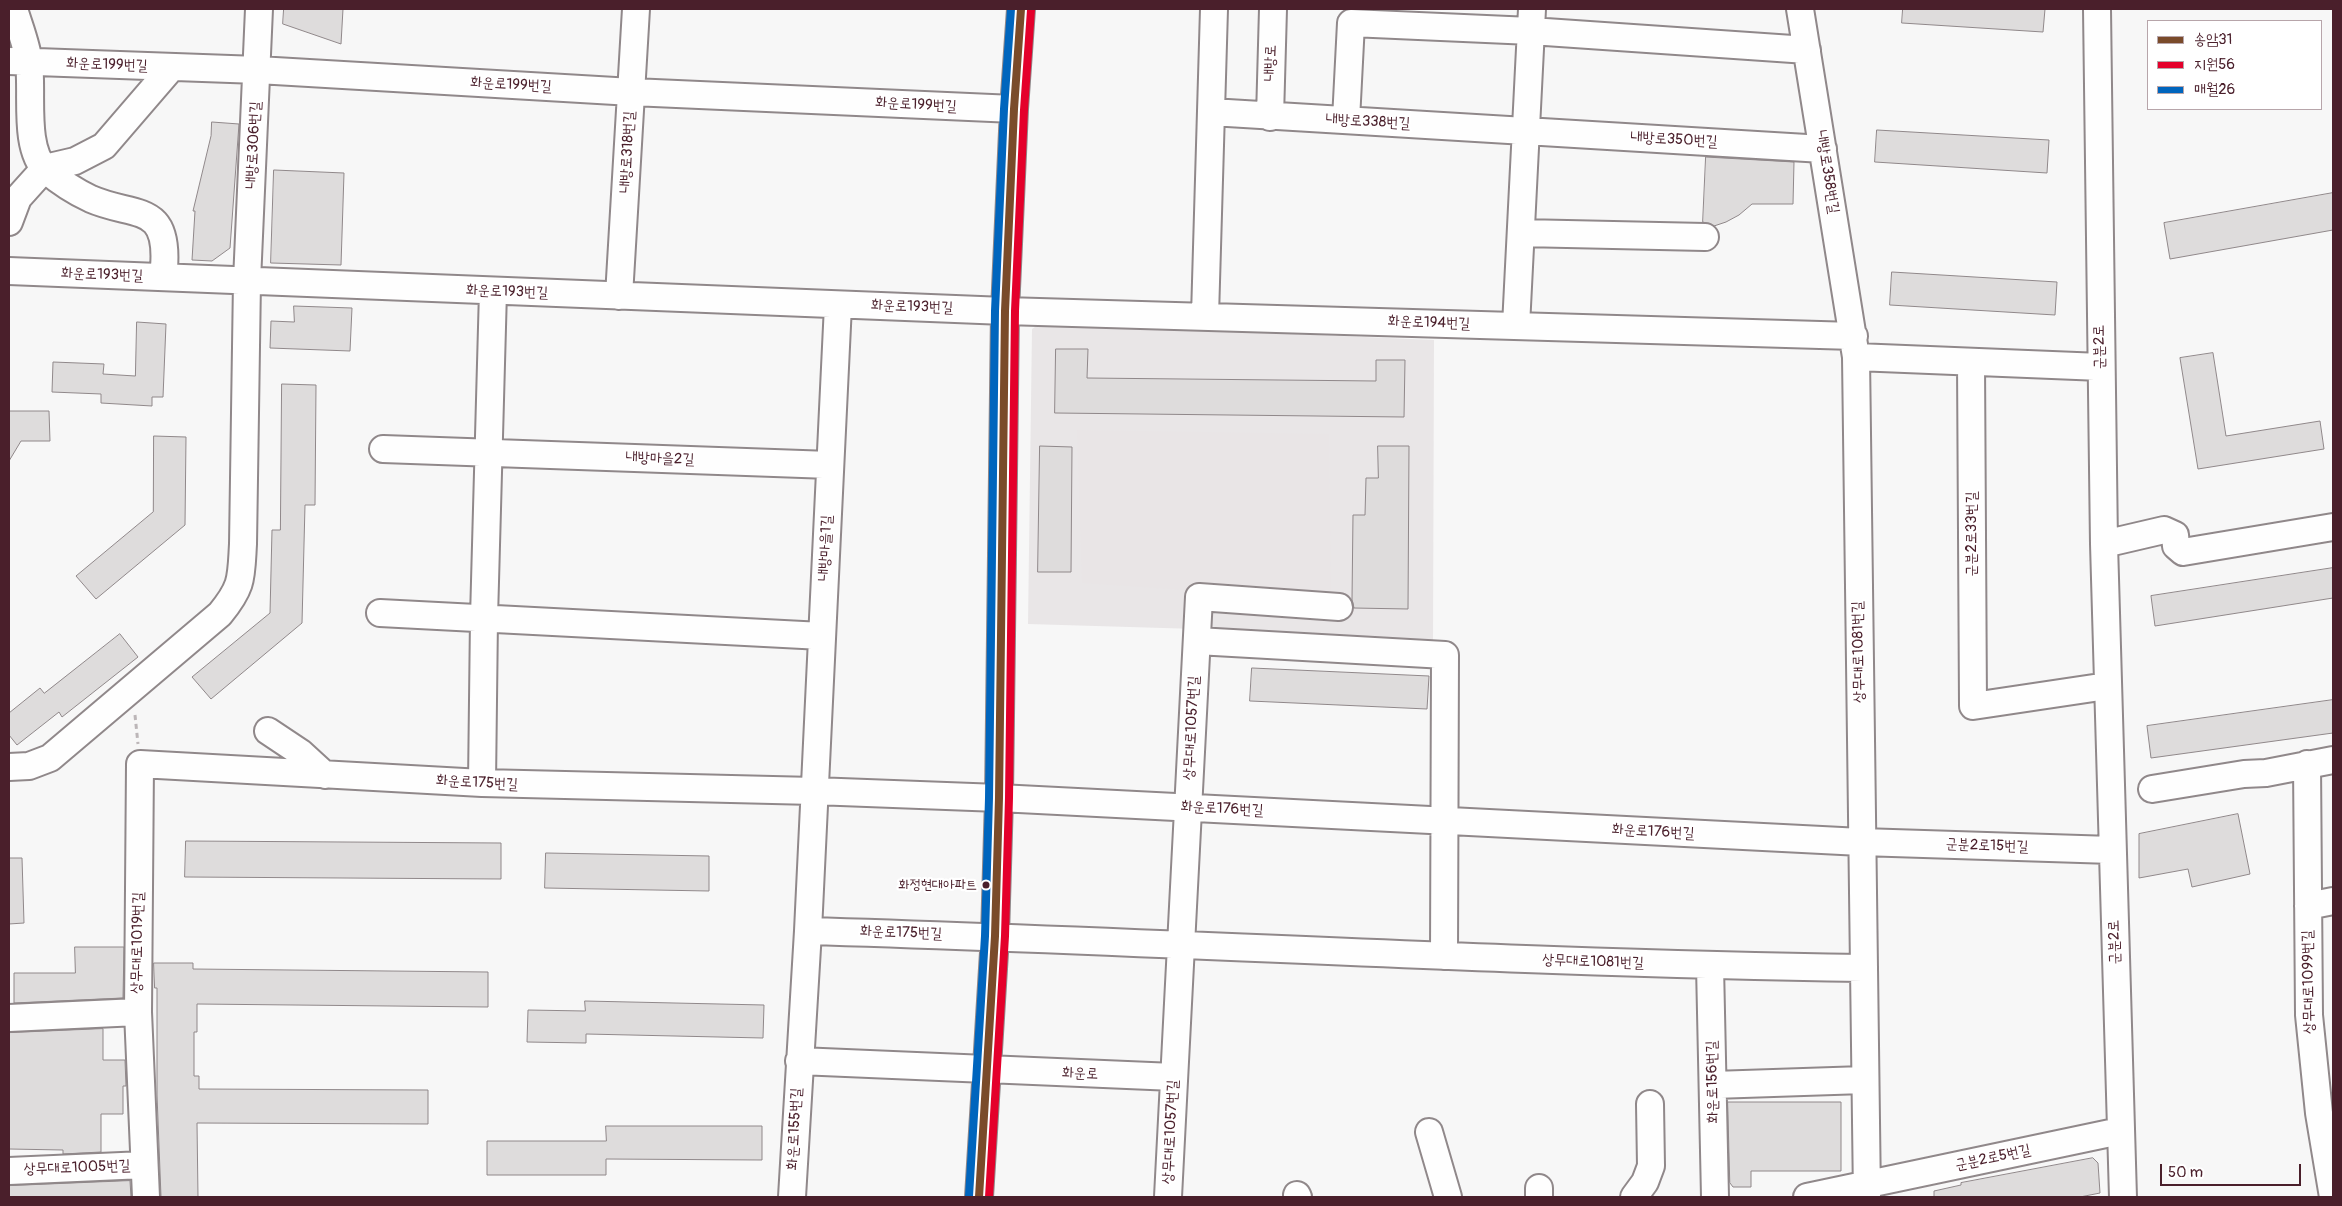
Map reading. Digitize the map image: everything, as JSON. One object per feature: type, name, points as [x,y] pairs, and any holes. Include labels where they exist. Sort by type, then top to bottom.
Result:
[{"type":"street","points":[[14,9],[19,62]]},
{"type":"street","name":"내방로306번길","points":[[9,767],[29,766],[50,758],[220,614],[232,599],[240,583],[243,544],[247,281],[258,70],[259,9]]},
{"type":"street","name":"내방로318번길","points":[[620,296],[636,9]]},
{"type":"street","points":[[979,1197],[995,936],[999,798],[1005,310],[1014,109],[1021,9]]},
{"type":"street","points":[[1205,316],[1214,9]]},
{"type":"street","name":"내방로","points":[[1270,117],[1272,9]]},
{"type":"street","name":"내방로358번길","points":[[1800,9],[1855,347]]},
{"type":"street","name":"군분2로","points":[[2096,9],[2107,686],[2123,1197]]},
{"type":"street","points":[[1516,326],[1531,20]]},
{"type":"street","points":[[1346,120],[1350,22],[1531,20],[1807,50]]},
{"type":"street","name":"화운로199번길","points":[[19,62],[258,70],[632,92],[1014,109]]},
{"type":"street","name":"화운로193번길","points":[[19,62],[33,149],[45,168],[91,199],[149,216],[161,230],[166,246],[164,268]]},
{"type":"street","points":[[9,222],[14,194],[45,168],[75,161],[104,146],[172,67]]},
{"type":"street","name":"내방로338번길","points":[[1211,112],[1526,131]]},
{"type":"street","name":"내방로350번길","points":[[1526,131],[1823,149]]},
{"type":"street","points":[[1521,233],[1705,237]]},
{"type":"street","name":"화운로193번길","points":[[9,271],[838,305],[1005,310]]},
{"type":"street","points":[[482,783],[484,618],[494,291]]},
{"type":"street","name":"내방마을1길","points":[[814,791],[838,305]]},
{"type":"street","name":"화운로194번길","points":[[1005,310],[1516,326],[1855,347]]},
{"type":"street","points":[[1855,347],[1971,362],[2101,367]]},
{"type":"street","name":"상무대로1081번길","points":[[1855,347],[1866,1191]]},
{"type":"street","name":"군분2로33번길","points":[[1971,362],[1973,706],[2107,686]]},
{"type":"street","name":"내방마을2길","points":[[384,449],[830,465]]},
{"type":"street","points":[[2104,544],[2164,530],[2175,535],[2176,546],[2183,552],[2333,527]]},
{"type":"street","name":"상무대로1057번길","points":[[1168,1197],[1199,597],[1339,607]]},
{"type":"street","points":[[380,613],[822,636]]},
{"type":"street","points":[[1181,946],[1444,956],[1445,655],[1197,635]]},
{"type":"street","points":[[268,731],[301,753],[326,775]]},
{"type":"street","points":[[2152,789],[2244,774],[2266,773],[2333,760]]},
{"type":"street","name":"화운로175번길","points":[[140,764],[482,783],[814,791],[999,798]]},
{"type":"street","name":"상무대로1019번길","points":[[140,764],[138,1012],[146,1197]]},
{"type":"street","name":"상무대로1099번길","points":[[2306,764],[2309,1015],[2312,1059],[2333,1197]]},
{"type":"street","points":[[799,1061],[808,930],[814,791]]},
{"type":"street","name":"화운로176번길","points":[[999,798],[1861,842]]},
{"type":"street","name":"군분2로15번길","points":[[1861,842],[2112,850]]},
{"type":"street","points":[[2308,906],[2333,901]]},
{"type":"street","name":"화운로175번길","points":[[808,930],[995,936],[1181,946]]},
{"type":"street","name":"상무대로1081번길","points":[[1444,956],[1710,966],[1862,968]]},
{"type":"street","name":"화운로156번길","points":[[1710,966],[1715,1197]]},
{"type":"street","points":[[9,1018],[138,1012]]},
{"type":"street","name":"화운로","points":[[799,1061],[1174,1077]]},
{"type":"street","name":"화운로155번길","points":[[792,1197],[799,1061]]},
{"type":"street","points":[[1713,1085],[1864,1080]]},
{"type":"street","points":[[1634,1197],[1645,1182],[1651,1166],[1650,1104]]},
{"type":"street","name":"군분2로5번길","points":[[1866,1191],[2120,1131]]},
{"type":"street","points":[[1429,1132],[1448,1197]]},
{"type":"street","name":"상무대로1005번길","points":[[9,1171],[144,1165]]},
{"type":"street","points":[[1807,1197],[1866,1191]]},
{"type":"path","points":[[132,690],[140,764]]},
{"type":"shaded area","points":[[1041,323],[1434,340],[1433,644],[1197,629],[1028,624],[1032,329]]},
{"type":"shaded area","points":[[1077,430],[1329,434],[1331,600],[1082,583]]},
{"type":"building","points":[[284,9],[343,9],[341,44],[283,24]]},
{"type":"building","points":[[1903,9],[2045,9],[2043,32],[1902,23]]},
{"type":"building","points":[[212,122],[239,124],[230,248],[212,261],[192,260],[195,211],[193,211],[211,136]]},
{"type":"building","points":[[1877,130],[2049,140],[2047,173],[1875,162]]},
{"type":"building","points":[[1706,157],[1794,162],[1793,204],[1752,204],[1739,215],[1726,222],[1714,226],[1703,222]]},
{"type":"building","points":[[274,170],[344,173],[341,265],[271,263]]},
{"type":"building","points":[[2333,193],[2333,230],[2170,259],[2164,223]]},
{"type":"building","points":[[1892,272],[2057,282],[2055,315],[1890,305]]},
{"type":"building","points":[[294,306],[352,308],[350,351],[270,348],[271,321],[294,322]]},
{"type":"building","points":[[137,322],[166,324],[163,397],[152,397],[152,406],[101,403],[101,394],[52,392],[53,362],[104,364],[103,374],[135,376]]},
{"type":"building","points":[[1056,349],[1088,349],[1087,378],[1376,381],[1376,360],[1405,360],[1404,417],[1055,413]]},
{"type":"building","points":[[2213,353],[2226,436],[2320,421],[2324,449],[2198,469],[2180,358]]},
{"type":"building","points":[[282,384],[316,385],[315,505],[305,505],[302,623],[211,699],[192,677],[270,613],[272,530],[280,530]]},
{"type":"building","points":[[9,411],[49,411],[50,441],[21,441],[9,461]]},
{"type":"building","points":[[154,436],[186,437],[185,525],[96,599],[76,576],[153,512]]},
{"type":"building","points":[[1040,446],[1072,447],[1071,572],[1038,572]]},
{"type":"building","points":[[1378,446],[1409,446],[1408,609],[1354,608],[1352,600],[1353,515],[1365,515],[1366,478],[1378,478]]},
{"type":"building","points":[[2333,568],[2333,598],[2155,626],[2151,596]]},
{"type":"building","points":[[120,634],[138,657],[62,717],[59,712],[17,745],[9,735],[9,713],[40,688],[44,693]]},
{"type":"building","points":[[1252,668],[1429,676],[1427,709],[1250,701]]},
{"type":"building","points":[[2333,700],[2333,733],[2151,758],[2147,726]]},
{"type":"building","points":[[2238,814],[2250,874],[2192,887],[2188,869],[2139,878],[2139,834]]},
{"type":"building","points":[[186,841],[501,843],[501,879],[185,877]]},
{"type":"building","points":[[546,853],[709,856],[709,891],[545,888]]},
{"type":"building","points":[[9,858],[22,858],[24,923],[9,924]]},
{"type":"building","points":[[75,947],[124,947],[123,998],[14,1003],[14,973],[75,973]]},
{"type":"building","points":[[154,963],[193,963],[193,969],[488,972],[488,1007],[197,1004],[197,1032],[194,1032],[194,1076],[199,1076],[199,1089],[428,1090],[428,1124],[197,1123],[198,1197],[161,1197],[157,1095],[157,988],[155,988]]},
{"type":"building","points":[[585,1001],[764,1005],[763,1038],[586,1034],[586,1043],[527,1042],[528,1010],[585,1011]]},
{"type":"building","points":[[103,1029],[103,1060],[125,1060],[126,1086],[123,1086],[123,1114],[101,1114],[101,1152],[63,1154],[63,1150],[9,1149],[9,1033]]},
{"type":"building","points":[[1728,1102],[1841,1102],[1841,1171],[1751,1171],[1751,1187],[1733,1187],[1730,1183]]},
{"type":"building","points":[[606,1126],[762,1126],[762,1160],[606,1159],[606,1175],[487,1175],[487,1141],[606,1141]]},
{"type":"building","points":[[2093,1158],[2098,1163],[2100,1193],[2080,1197],[1934,1197],[1934,1191],[1961,1185],[1961,1183]]},
{"type":"building","points":[[130,1181],[131,1197],[9,1197],[9,1186]]},
{"type":"transit line","name":"매월26","points":[[969,1196],[985,936],[989,798],[995,311],[1004,109],[1011,9]]},
{"type":"transit line","name":"송암31","points":[[979,1197],[995,936],[999,798],[1005,311],[1014,109],[1021,9]]},
{"type":"transit line","name":"지원56","points":[[989,1197],[1005,936],[1009,798],[1015,311],[1024,110],[1031,10]]},
{"type":"place","name":"화정현대아파트","points":[[986,885]]}]
